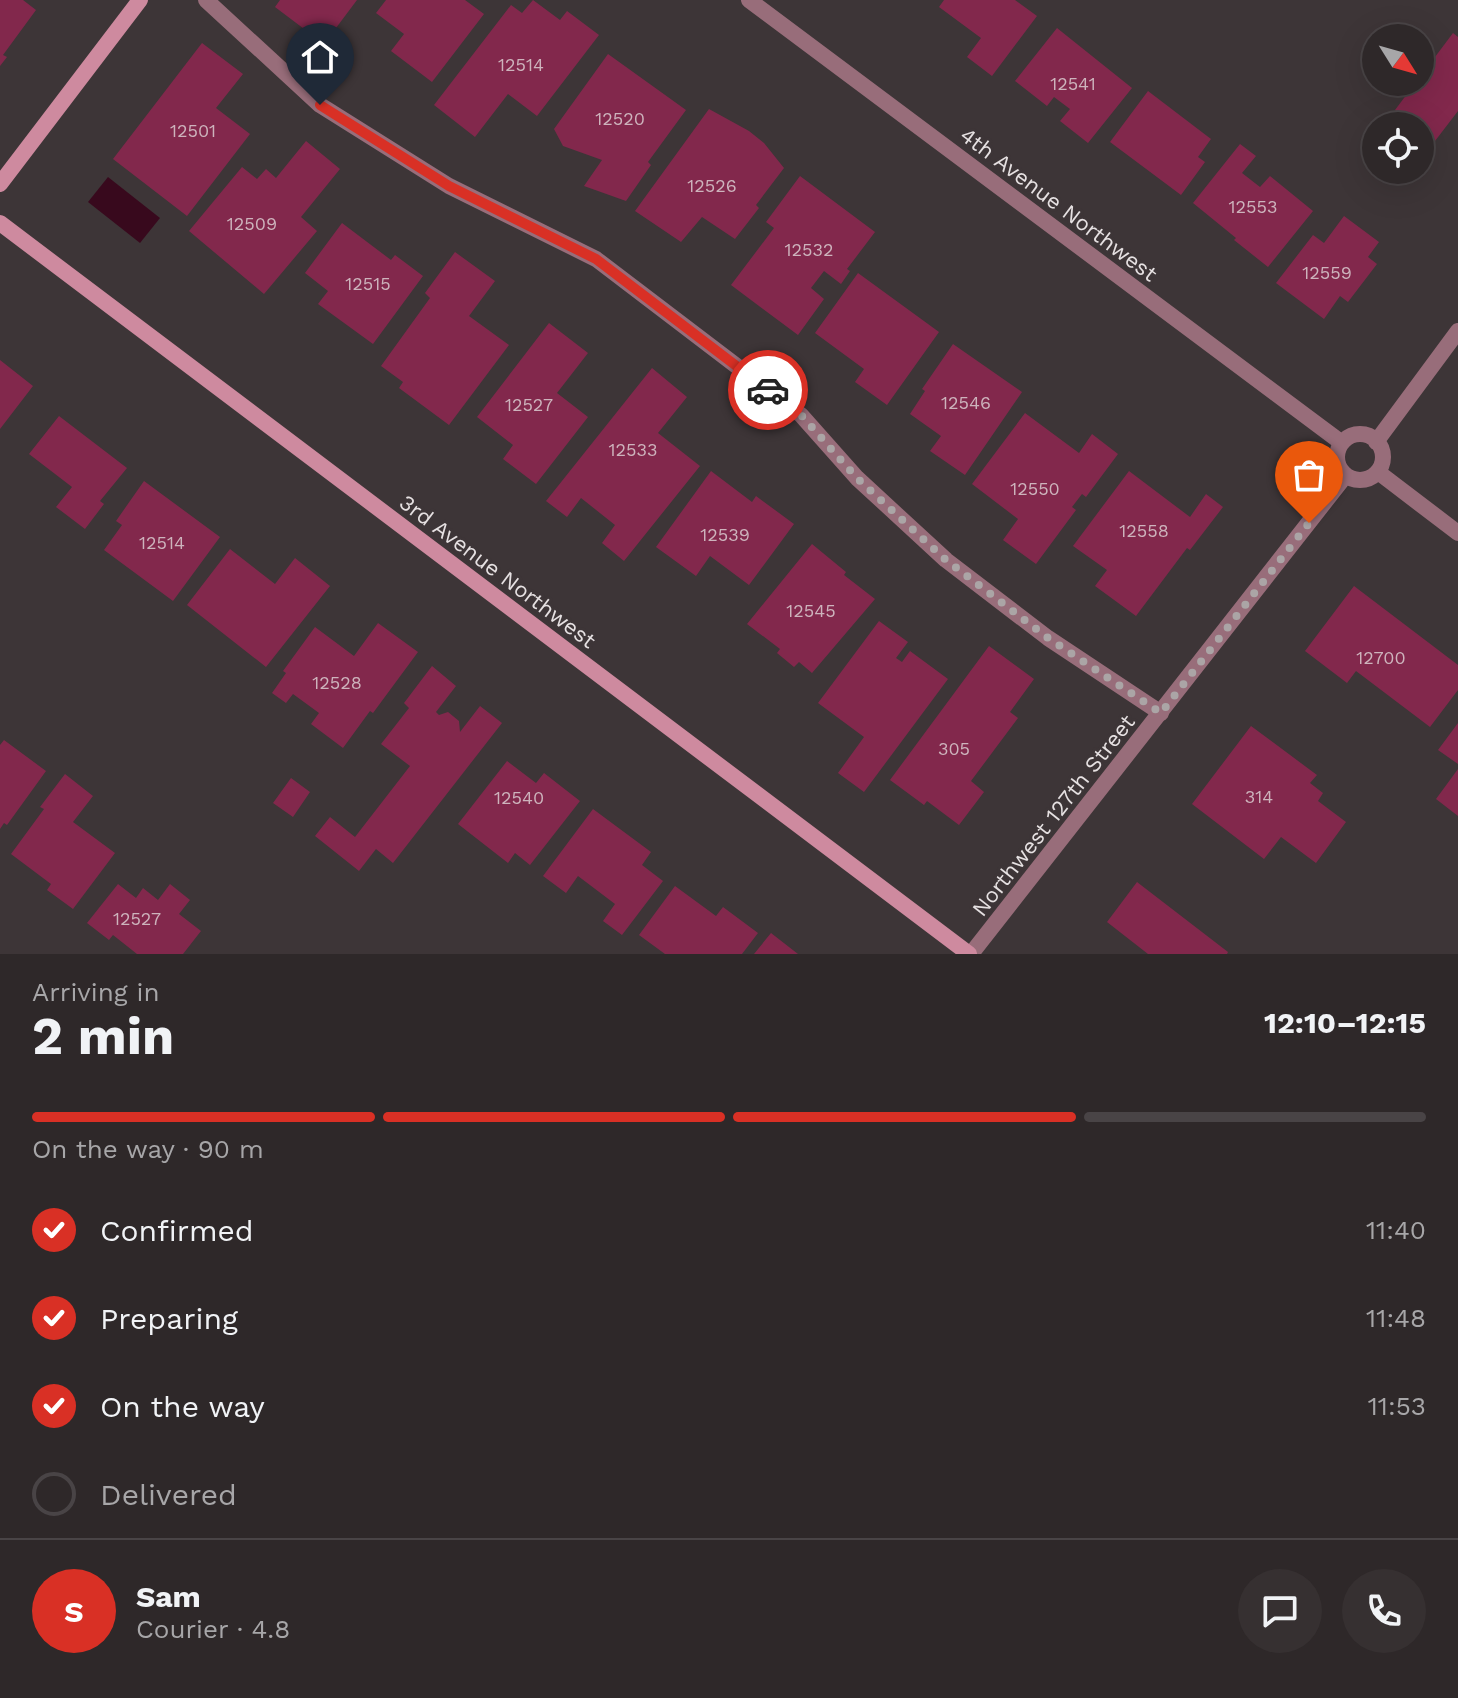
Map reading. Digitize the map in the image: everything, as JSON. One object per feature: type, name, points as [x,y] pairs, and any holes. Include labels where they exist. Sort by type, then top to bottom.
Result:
[{"type":"street","points":[[0,184],[140,0]]},
{"type":"street","points":[[206,0],[320,105],[449,186],[596,259],[801,415],[857,478],[946,560],[1048,638],[1161,713]]},
{"type":"street","name":"4th Avenue Northwest","points":[[749,0],[1342,443]]},
{"type":"street","name":"3rd Avenue Northwest","points":[[0,223],[970,954]]},
{"type":"street","points":[[1376,442],[1458,331]]},
{"type":"street","points":[[1367,435],[1376,442],[1383,460],[1378,472],[1370,478],[1356,480],[1339,467],[1338,453],[1342,443],[1351,436],[1367,435]]},
{"type":"street","points":[[1378,472],[1458,533]]},
{"type":"street","name":"Northwest 127th Street","points":[[970,954],[1346,475]]},
{"type":"shaded area","points":[[108,177],[160,218],[140,243],[88,202]]},
{"type":"building","points":[[0,0],[23,0],[36,10],[3,55],[7,57],[0,66]]},
{"type":"building","points":[[280,0],[357,0],[324,44],[275,7]]},
{"type":"building","points":[[386,0],[465,0],[484,14],[432,82],[391,51],[404,34],[376,13]]},
{"type":"building","points":[[533,0],[560,20],[567,11],[599,35],[537,116],[508,94],[475,137],[434,105],[511,5],[522,13]]},
{"type":"building","points":[[944,0],[1015,0],[1037,16],[992,76],[967,57],[981,38],[939,7]]},
{"type":"building","points":[[1057,28],[1132,88],[1088,143],[1060,121],[1070,109],[1054,97],[1047,106],[1015,81]]},
{"type":"building","points":[[1453,33],[1458,37],[1458,111],[1435,141],[1434,112],[1395,110],[1406,96],[1434,96],[1434,58]]},
{"type":"building","points":[[202,43],[243,74],[216,108],[250,134],[187,216],[113,159]]},
{"type":"building","points":[[608,54],[686,110],[648,162],[651,165],[626,201],[584,186],[602,160],[563,146],[554,129]]},
{"type":"building","points":[[1148,91],[1211,139],[1198,157],[1205,162],[1181,195],[1110,142]]},
{"type":"building","points":[[709,109],[749,131],[764,143],[784,168],[735,239],[702,217],[681,242],[635,211]]},
{"type":"building","points":[[306,141],[340,169],[301,217],[317,231],[264,294],[189,231],[242,167],[257,179],[266,169],[276,178]]},
{"type":"building","points":[[1240,144],[1256,156],[1242,173],[1260,187],[1270,176],[1313,211],[1268,267],[1193,203]]},
{"type":"building","points":[[800,176],[875,232],[847,269],[850,271],[841,284],[824,271],[811,288],[824,299],[798,335],[731,285],[774,228],[766,222]]},
{"type":"building","points":[[1344,216],[1379,242],[1368,257],[1377,264],[1348,302],[1340,296],[1324,319],[1276,283],[1313,235],[1324,243]]},
{"type":"building","points":[[342,223],[391,260],[395,255],[423,276],[373,344],[318,304],[328,291],[305,273]]},
{"type":"building","points":[[455,252],[495,281],[469,316],[509,345],[449,425],[399,388],[403,382],[381,366],[430,298],[425,293]]},
{"type":"building","points":[[858,273],[939,332],[887,405],[855,382],[864,369],[815,333]]},
{"type":"building","points":[[549,323],[588,353],[557,393],[588,417],[536,484],[503,459],[513,445],[477,417]]},
{"type":"building","points":[[953,344],[1022,392],[965,475],[930,451],[941,436],[910,414],[925,391],[922,389]]},
{"type":"building","points":[[0,360],[33,386],[0,429]]},
{"type":"building","points":[[652,368],[687,397],[658,433],[700,466],[624,561],[602,543],[615,525],[581,498],[567,517],[546,501]]},
{"type":"building","points":[[1025,413],[1079,453],[1092,434],[1118,454],[1086,497],[1082,494],[1072,507],[1076,510],[1036,564],[1003,540],[1018,519],[972,484]]},
{"type":"building","points":[[59,416],[127,468],[100,501],[104,504],[85,529],[56,507],[72,487],[29,454]]},
{"type":"building","points":[[711,471],[752,502],[756,496],[794,524],[749,585],[710,556],[696,576],[656,547]]},
{"type":"building","points":[[1129,471],[1190,517],[1206,494],[1223,507],[1190,550],[1187,548],[1136,616],[1095,586],[1107,570],[1073,546]]},
{"type":"building","points":[[144,481],[220,537],[173,601],[104,550],[122,525],[116,521]]},
{"type":"building","points":[[812,544],[875,599],[812,673],[799,662],[794,667],[777,653],[780,649],[747,624]]},
{"type":"building","points":[[230,549],[275,584],[295,558],[330,586],[266,667],[187,605]]},
{"type":"building","points":[[1354,586],[1458,665],[1458,690],[1430,727],[1356,671],[1347,683],[1305,651]]},
{"type":"building","points":[[879,621],[908,642],[896,658],[902,662],[910,651],[948,679],[864,792],[838,773],[864,737],[818,703]]},
{"type":"building","points":[[378,623],[418,652],[343,748],[311,724],[319,713],[293,694],[286,703],[272,693],[286,673],[283,671],[315,627],[354,656]]},
{"type":"building","points":[[989,646],[1034,679],[1010,712],[1018,718],[971,781],[984,792],[959,825],[927,801],[924,805],[890,780]]},
{"type":"building","points":[[432,666],[456,686],[436,712],[439,715],[448,712],[459,721],[460,732],[480,706],[502,723],[393,863],[376,849],[359,871],[315,836],[330,817],[355,837],[410,766],[381,744],[409,708],[404,703]]},
{"type":"building","points":[[1458,723],[1458,764],[1438,750]]},
{"type":"building","points":[[1251,726],[1317,775],[1310,783],[1323,793],[1318,801],[1346,822],[1316,863],[1281,837],[1264,859],[1192,804]]},
{"type":"building","points":[[4,740],[46,771],[7,825],[4,823],[0,829],[0,745]]},
{"type":"building","points":[[507,761],[536,783],[544,773],[580,801],[530,865],[515,853],[508,863],[458,824]]},
{"type":"building","points":[[1458,769],[1458,816],[1436,799]]},
{"type":"building","points":[[65,774],[93,796],[73,822],[115,853],[73,909],[47,890],[51,884],[11,854]]},
{"type":"building","points":[[291,778],[310,792],[293,817],[273,803]]},
{"type":"building","points":[[593,809],[651,852],[642,865],[663,881],[622,935],[603,921],[615,904],[578,876],[566,893],[543,876]]},
{"type":"building","points":[[1137,882],[1227,954],[1148,954],[1107,922]]},
{"type":"building","points":[[118,884],[136,898],[143,888],[158,900],[170,884],[190,900],[179,914],[201,931],[183,954],[137,954],[113,935],[109,940],[87,923]]},
{"type":"building","points":[[675,886],[716,916],[723,907],[758,933],[742,954],[665,954],[639,935]]},
{"type":"building","points":[[771,933],[798,954],[754,954]]},
{"type":"way so far","points":[[768,390],[801,415],[857,478],[946,560],[1048,638],[1161,713],[1309,523]]},
{"type":"route","points":[[320,105],[449,186],[596,259],[768,390]]}]
